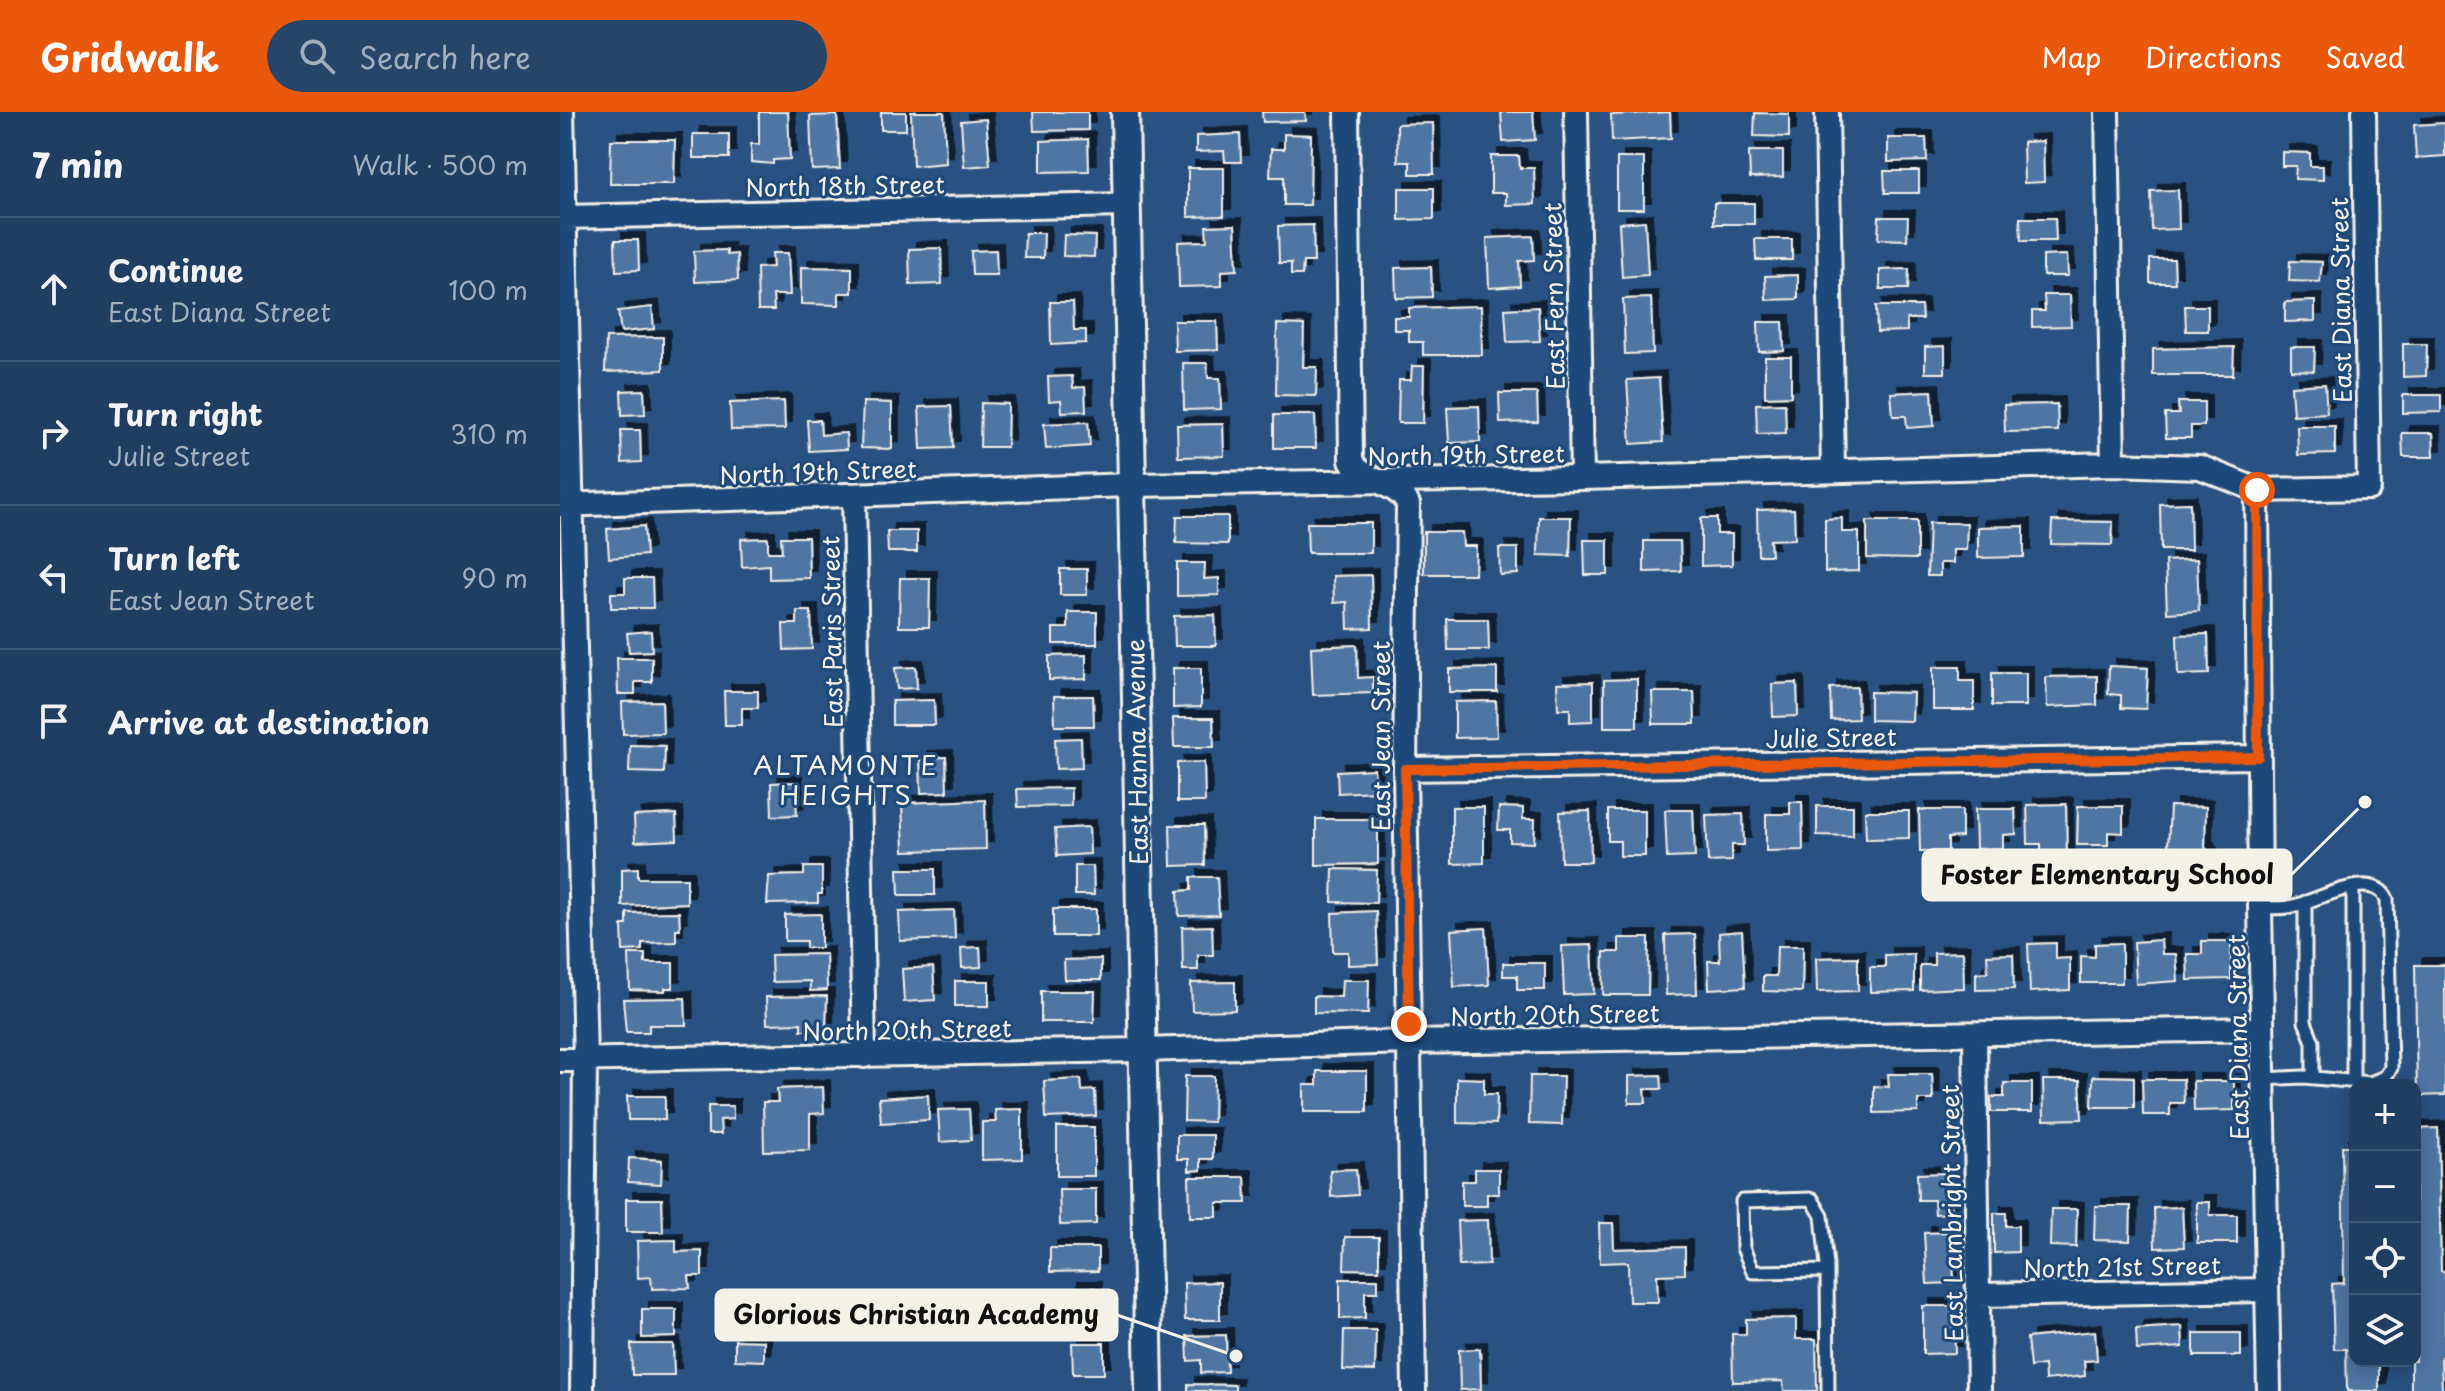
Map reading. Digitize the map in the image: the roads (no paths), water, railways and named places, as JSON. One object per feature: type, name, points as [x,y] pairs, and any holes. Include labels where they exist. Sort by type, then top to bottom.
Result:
[{"type":"street","points":[[562,112],[565,505],[585,1060],[582,1391]]},
{"type":"street","name":"East Hanna Avenue","points":[[1125,112],[1149,1391]]},
{"type":"street","name":"East Jean Street","points":[[1347,112],[1351,460],[1356,469],[1403,494],[1408,504],[1405,769],[1414,1391]]},
{"type":"street","name":"East Fern Street","points":[[1576,112],[1582,478]]},
{"type":"street","points":[[1827,112],[1833,470]]},
{"type":"street","points":[[2107,112],[2113,464]]},
{"type":"street","name":"East Diana Street","points":[[2364,112],[2369,488]]},
{"type":"street","name":"North 18th Street","points":[[564,217],[1126,205]]},
{"type":"street","name":"North 19th Street","points":[[565,505],[1131,485],[1582,478],[2113,464],[2200,467],[2257,490],[2369,488]]},
{"type":"street","name":"East Diana Street","points":[[2257,490],[2260,908],[2269,1391]]},
{"type":"street","name":"East Paris Street","points":[[854,496],[864,1056]]},
{"type":"street","name":"Julie Street","points":[[1405,769],[2258,757]]},
{"type":"street","name":"North 20th Street","points":[[560,1060],[864,1056],[1409,1042],[2262,1029]]},
{"type":"street","name":"East Lambright Street","points":[[1975,1034],[1979,1391]]},
{"type":"street","name":"North 21st Street","points":[[1978,1295],[2267,1290]]},
{"type":"lane","points":[[2260,908],[2291,907],[2353,887],[2372,885],[2383,890],[2387,899],[2391,1068],[2381,1079]]},
{"type":"lane","points":[[2353,887],[2353,1079]]},
{"type":"lane","points":[[2305,902],[2305,1022],[2313,1042],[2313,1078]]},
{"type":"lane","points":[[2263,1079],[2349,1080]]},
{"type":"lane","points":[[1827,1271],[1753,1272],[1743,1248],[1742,1201],[1812,1199],[1822,1216],[1827,1271],[1828,1391]]},
{"type":"place","name":"Foster Elementary School","points":[[2365,802]]},
{"type":"place","name":"Glorious Christian Academy","points":[[1236,1356]]},
{"type":"district","name":"ALTAMONTE HEIGHTS","points":[[846,779]]}]
